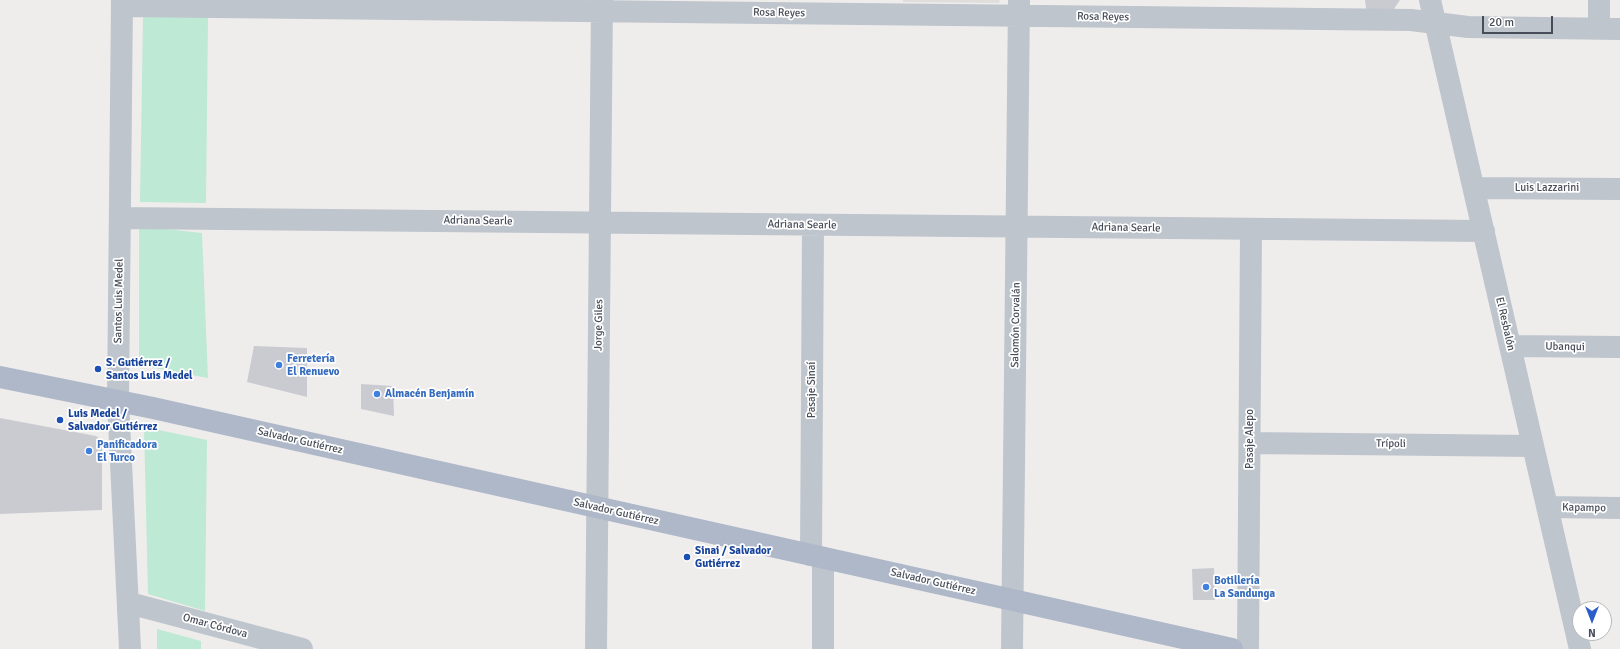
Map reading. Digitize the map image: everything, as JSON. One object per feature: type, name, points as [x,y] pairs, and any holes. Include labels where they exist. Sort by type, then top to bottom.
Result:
[{"type":"main road","name":"Salvador Gutiérrez","points":[[0,377],[118,401],[1232,649]]},
{"type":"street","name":"El Resbalón","points":[[1430,0],[1580,649]]},
{"type":"street","points":[[1599,0],[1610,29]]},
{"type":"street","name":"Rosa Reyes","points":[[122,3],[1018,8],[1410,20],[1468,27],[1610,29]]},
{"type":"street","name":"Santos Luis Medel","points":[[122,3],[118,401],[129,603],[130,649]]},
{"type":"street","name":"Jorge Giles","points":[[596,649],[602,6]]},
{"type":"street","name":"Salomón Corvalán","points":[[1012,649],[1018,8]]},
{"type":"street","name":"Luis Lazzarini","points":[[1474,188],[1620,189]]},
{"type":"street","name":"Adriana Searle","points":[[120,218],[1484,232]]},
{"type":"street","name":"Pasaje Sinaí","points":[[813,225],[817,556],[823,649]]},
{"type":"street","name":"Pasaje Alepo","points":[[1248,649],[1251,229]]},
{"type":"street","name":"Ubanqui","points":[[1510,346],[1620,348]]},
{"type":"street","name":"Trípoli","points":[[1250,443],[1533,446]]},
{"type":"street","name":"Kapampo","points":[[1547,507],[1620,508]]},
{"type":"street","name":"Omar Córdova","points":[[129,603],[302,649]]},
{"type":"shaded area","points":[[903,0],[1000,0],[999,3],[903,2]]},
{"type":"green space","points":[[143,15],[208,15],[206,203],[140,202]]},
{"type":"green space","points":[[139,226],[202,233],[208,378],[139,365]]},
{"type":"green space","points":[[144,427],[207,440],[205,611],[148,594]]},
{"type":"green space","points":[[157,629],[201,641],[201,649],[157,649]]},
{"type":"building","points":[[1365,0],[1400,0],[1394,9],[1367,15]]},
{"type":"building","name":"Ferretería El Renuevo","points":[[254,346],[307,348],[307,397],[247,382]]},
{"type":"building","points":[[361,384],[393,386],[394,416],[361,409]]},
{"type":"building","points":[[0,418],[96,436],[102,440],[102,510],[0,514]]},
{"type":"building","points":[[1214,568],[1215,600],[1193,600],[1192,569]]},
{"type":"place","name":"Ferretería El Renuevo","points":[[279,365]]},
{"type":"place","name":"S. Gutiérrez / Santos Luis Medel","points":[[98,369]]},
{"type":"place","name":"Almacén Benjamín","points":[[377,394]]},
{"type":"place","name":"Luis Medel / Salvador Gutiérrez","points":[[60,420]]},
{"type":"place","name":"Panificadora El Turco","points":[[89,451]]},
{"type":"place","name":"Sinai / Salvador Gutiérrez","points":[[687,557]]},
{"type":"place","name":"Botillería La Sandunga","points":[[1206,587]]}]
